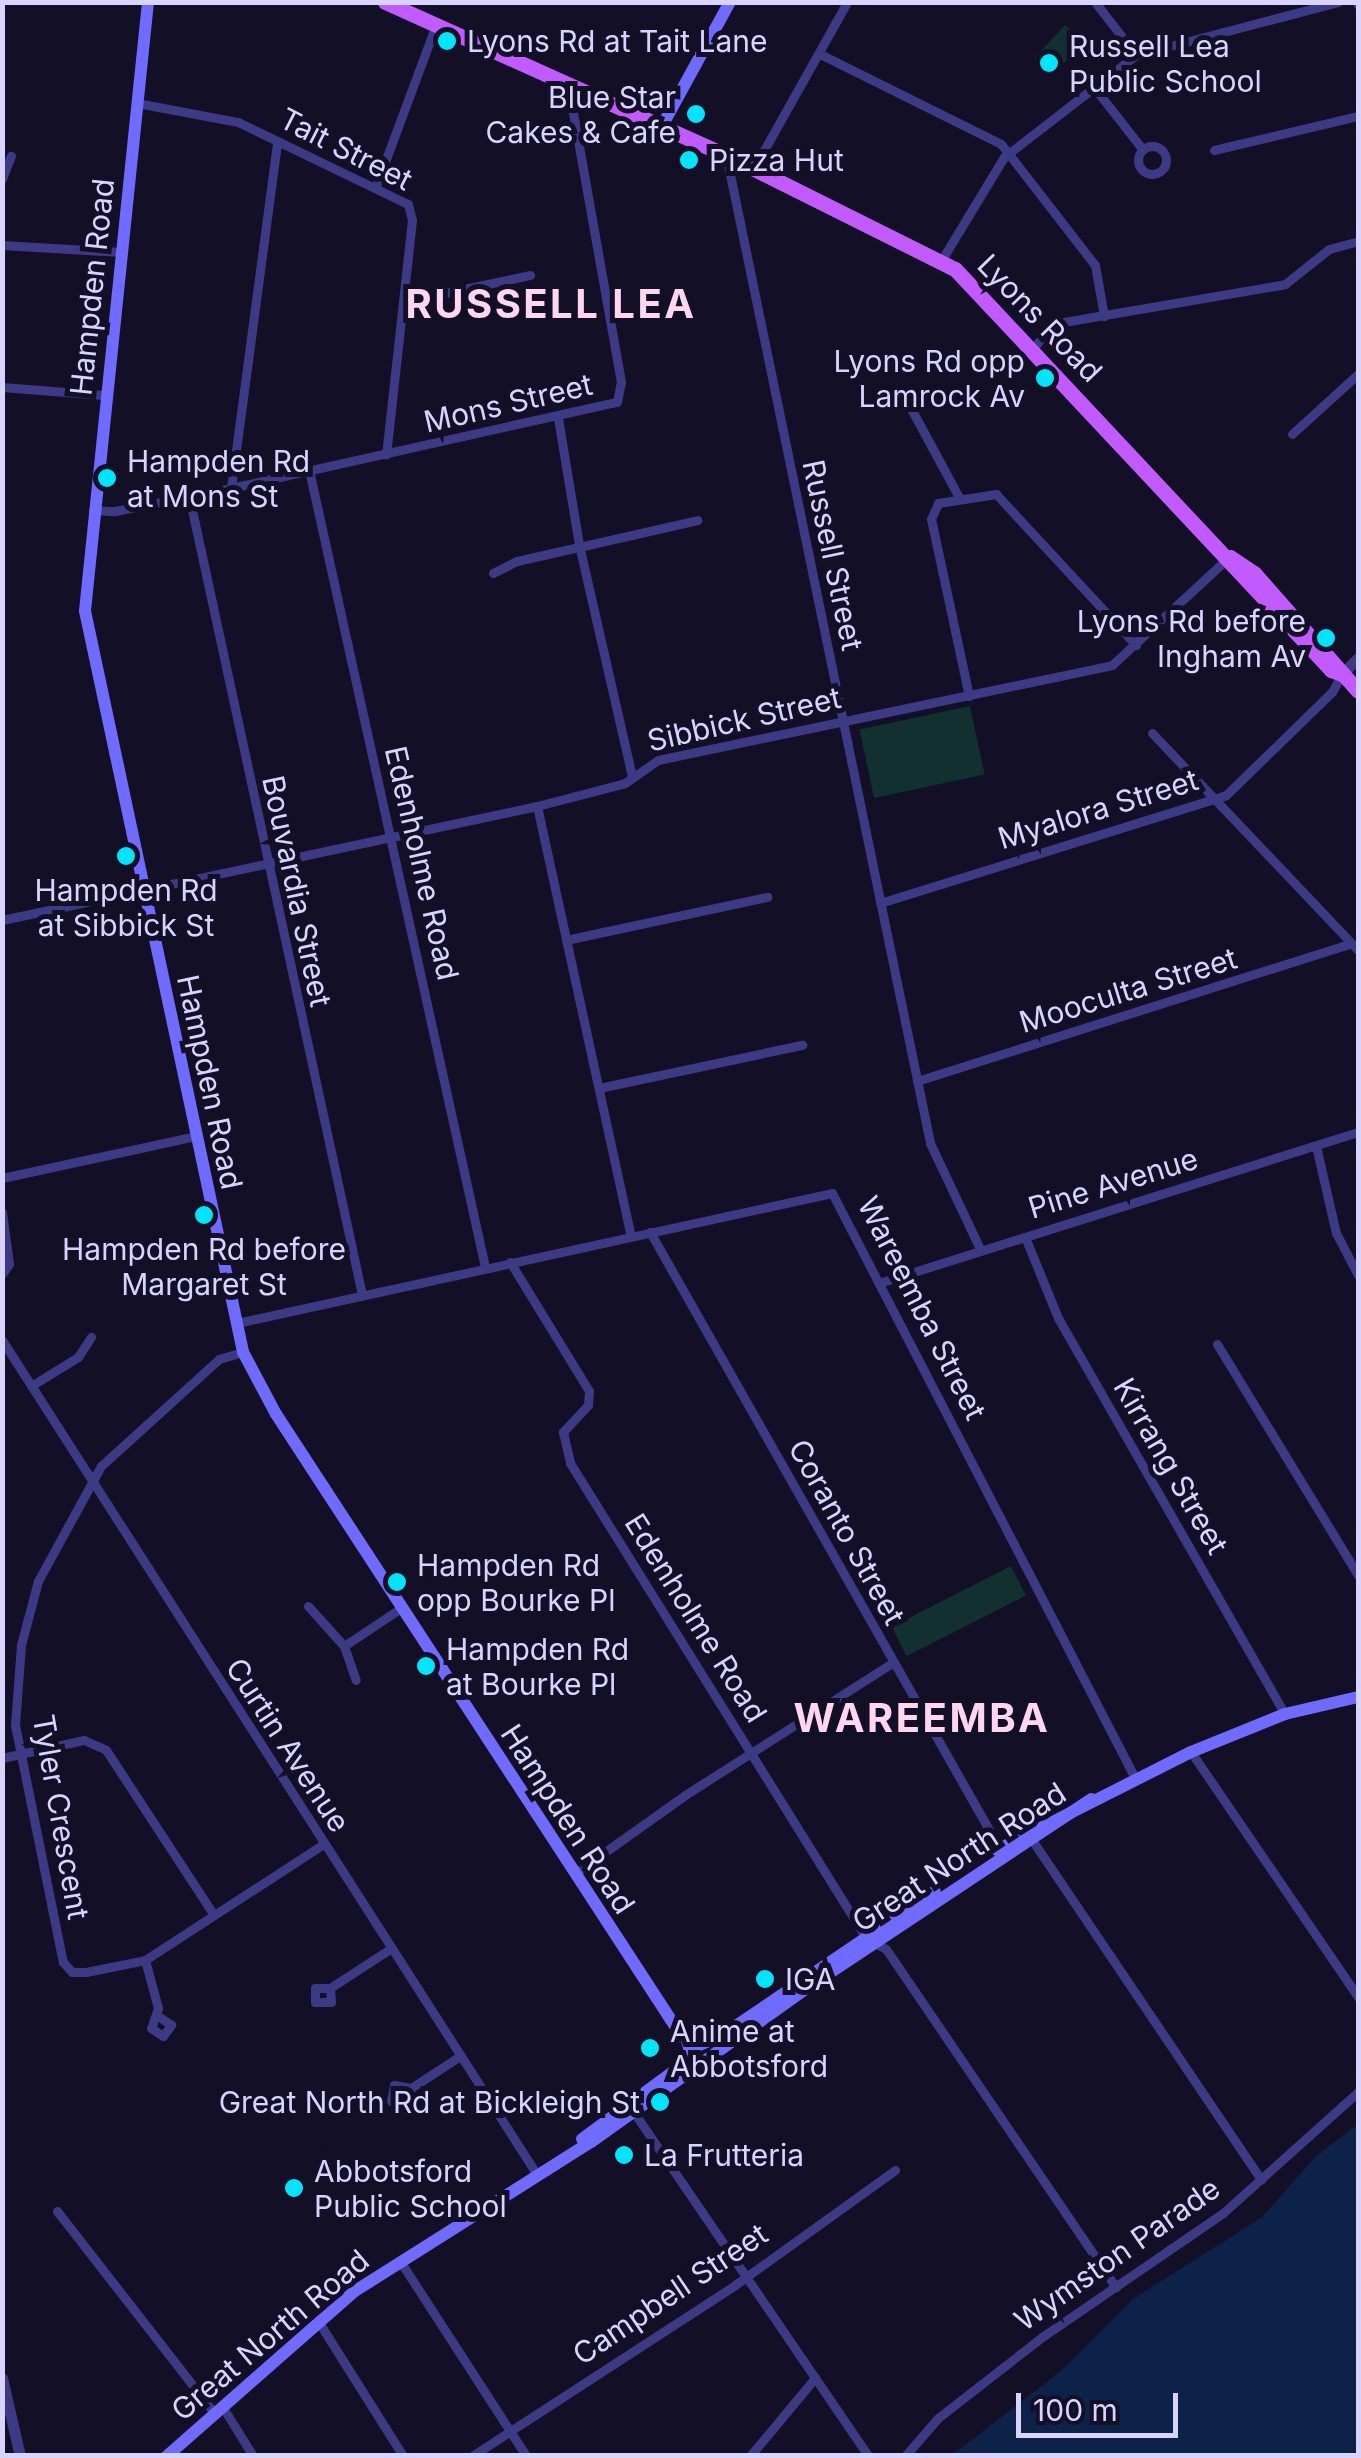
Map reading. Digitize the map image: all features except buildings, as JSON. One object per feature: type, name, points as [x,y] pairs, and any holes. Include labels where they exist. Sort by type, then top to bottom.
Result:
[{"type":"main road","name":"Hampden Road","points":[[148,2],[84,592],[90,645],[243,1352],[250,1374],[692,2050]]},
{"type":"main road","name":"Lyons Road","points":[[385,2],[754,168],[941,261],[972,283],[1230,557],[1254,573],[1358,691]]},
{"type":"main road","points":[[662,126],[730,2]]},
{"type":"main road","name":"Great North Road","points":[[631,2108],[692,2050],[872,1939],[1001,1852],[1091,1799],[1134,1776],[1285,1714],[1358,1698]]},
{"type":"main road","name":"Great North Road","points":[[167,2456],[318,2321],[399,2260],[702,2065],[872,1939]]},
{"type":"main road","points":[[692,2050],[702,2065]]},
{"type":"main road","points":[[692,2050],[702,2065]]},
{"type":"street","points":[[754,168],[822,55],[847,2]]},
{"type":"street","points":[[1095,2],[1136,55]]},
{"type":"street","points":[[941,261],[1009,152],[1136,55],[1338,2]]},
{"type":"street","points":[[376,186],[436,26]]},
{"type":"street","points":[[822,55],[986,133],[1009,152],[1095,265],[1104,316]]},
{"type":"street","name":"Mons Street","points":[[92,510],[231,488],[610,407],[621,382],[568,83]]},
{"type":"street","points":[[1093,86],[1143,150]]},
{"type":"street","name":"Tait Street","points":[[137,103],[197,110],[277,141],[376,186],[412,211],[386,455]]},
{"type":"street","points":[[1214,150],[1358,116]]},
{"type":"street","points":[[231,488],[277,141]]},
{"type":"street","name":"Russell Street","points":[[726,155],[935,1161],[982,1251]]},
{"type":"street","points":[[2,179],[11,156]]},
{"type":"street","points":[[1033,349],[1052,324],[1285,284],[1329,249],[1358,240]]},
{"type":"street","points":[[2,245],[121,252]]},
{"type":"street","points":[[403,302],[530,275]]},
{"type":"street","points":[[1292,434],[1358,374]]},
{"type":"street","points":[[2,387],[104,395]]},
{"type":"street","points":[[908,403],[960,499]]},
{"type":"street","points":[[558,418],[579,545],[632,777]]},
{"type":"street","name":"Edenholme Road","points":[[308,470],[485,1267]]},
{"type":"street","points":[[969,696],[931,519],[938,503],[996,494],[1136,645]]},
{"type":"street","name":"Bouvardia Street","points":[[189,496],[265,863],[362,1294]]},
{"type":"street","points":[[493,574],[579,545],[697,520]]},
{"type":"street","name":"Sibbick Street","points":[[2,920],[537,806],[632,777],[658,760],[1112,665],[1230,557]]},
{"type":"street","points":[[1342,674],[1358,658]]},
{"type":"street","name":"Myalora Street","points":[[880,902],[1214,800],[1243,780],[1342,674]]},
{"type":"street","points":[[1152,733],[1355,947]]},
{"type":"street","points":[[537,806],[630,1236]]},
{"type":"street","points":[[566,940],[767,897]]},
{"type":"street","name":"Mooculta Street","points":[[917,1081],[1355,947]]},
{"type":"street","points":[[598,1088],[802,1044]]},
{"type":"street","name":"Pine Avenue","points":[[882,1282],[1358,1132]]},
{"type":"street","points":[[2,1178],[196,1136]]},
{"type":"street","points":[[1316,1146],[1336,1234],[1358,1275]]},
{"type":"street","name":"Wareemba Street","points":[[237,1323],[832,1193],[882,1282],[1134,1776]]},
{"type":"street","points":[[2,1212],[9,1264],[2,1274]]},
{"type":"street","name":"Coranto Street","points":[[650,1232],[1001,1852]]},
{"type":"street","name":"Kirrang Street","points":[[1026,1237],[1058,1318],[1285,1714]]},
{"type":"street","name":"Edenholme Road","points":[[510,1262],[590,1396],[563,1432],[566,1455],[750,1752],[872,1939],[1116,2287]]},
{"type":"street","points":[[31,1386],[78,1357],[91,1337]]},
{"type":"street","name":"Curtin Avenue","points":[[2,1340],[88,1481],[536,2173]]},
{"type":"street","points":[[1217,1344],[1358,1576]]},
{"type":"street","name":"Tyler Crescent","points":[[243,1352],[219,1358],[88,1481],[38,1581],[20,1645],[14,1700],[20,1754],[63,1962],[72,1972],[86,1972],[146,1960],[322,1845]]},
{"type":"street","points":[[308,1606],[344,1646],[356,1680]]},
{"type":"street","points":[[344,1646],[401,1608]]},
{"type":"street","points":[[574,1874],[750,1752],[892,1663]]},
{"type":"street","points":[[2,1758],[84,1740],[106,1750],[214,1915]]},
{"type":"street","points":[[1191,1752],[1358,1997]]},
{"type":"street","points":[[1029,1836],[1261,2180]]},
{"type":"street","points":[[330,1988],[390,1949]]},
{"type":"street","points":[[146,1960],[158,2016]]},
{"type":"street","points":[[411,2088],[460,2056]]},
{"type":"street","name":"Wymston Parade","points":[[905,2456],[938,2418],[1261,2180],[1358,2092]]},
{"type":"street","points":[[631,2108],[868,2456]]},
{"type":"street","name":"Campbell Street","points":[[472,2456],[895,2170]]},
{"type":"street","points":[[57,2211],[253,2456]]},
{"type":"street","points":[[399,2260],[526,2456]]},
{"type":"street","points":[[318,2321],[403,2456]]},
{"type":"street","points":[[2,2378],[20,2456]]},
{"type":"street","points":[[750,2456],[815,2378]]},
{"type":"green space","points":[[1065,25],[1083,42],[1053,75],[1034,58]]},
{"type":"green space","points":[[970,706],[985,774],[874,798],[859,729]]},
{"type":"green space","points":[[1011,1566],[1026,1595],[907,1656],[892,1627]]},
{"type":"water","points":[[1358,2124],[1358,2455],[952,2455],[1061,2371],[1133,2299],[1262,2217],[1316,2156]]},
{"type":"place","name":"Lyons Rd at Tait Lane","points":[[447,41]]},
{"type":"place","name":"Russell Lea Public School","points":[[1049,63]]},
{"type":"place","name":"Blue Star Cakes & Cafe","points":[[696,114]]},
{"type":"place","name":"Pizza Hut","points":[[689,160]]},
{"type":"place","name":"Lyons Rd opp Lamrock Av","points":[[1045,378]]},
{"type":"place","name":"Hampden Rd at Mons St","points":[[107,478]]},
{"type":"place","name":"Lyons Rd before Ingham Av","points":[[1326,638]]},
{"type":"place","name":"Hampden Rd at Sibbick St","points":[[126,856]]},
{"type":"place","name":"Hampden Rd before Margaret St","points":[[204,1215]]},
{"type":"place","name":"Hampden Rd opp Bourke Pl","points":[[397,1582]]},
{"type":"place","name":"Hampden Rd at Bourke Pl","points":[[426,1666]]},
{"type":"place","name":"IGA","points":[[765,1979]]},
{"type":"place","name":"Anime at Abbotsford","points":[[650,2048]]},
{"type":"place","name":"Great North Rd at Bickleigh St","points":[[660,2102]]},
{"type":"place","name":"La Frutteria","points":[[624,2155]]},
{"type":"place","name":"Abbotsford Public School","points":[[294,2188]]},
{"type":"district","name":"RUSSELL LEA","points":[[551,304]]},
{"type":"district","name":"WAREEMBA","points":[[922,1718]]}]
